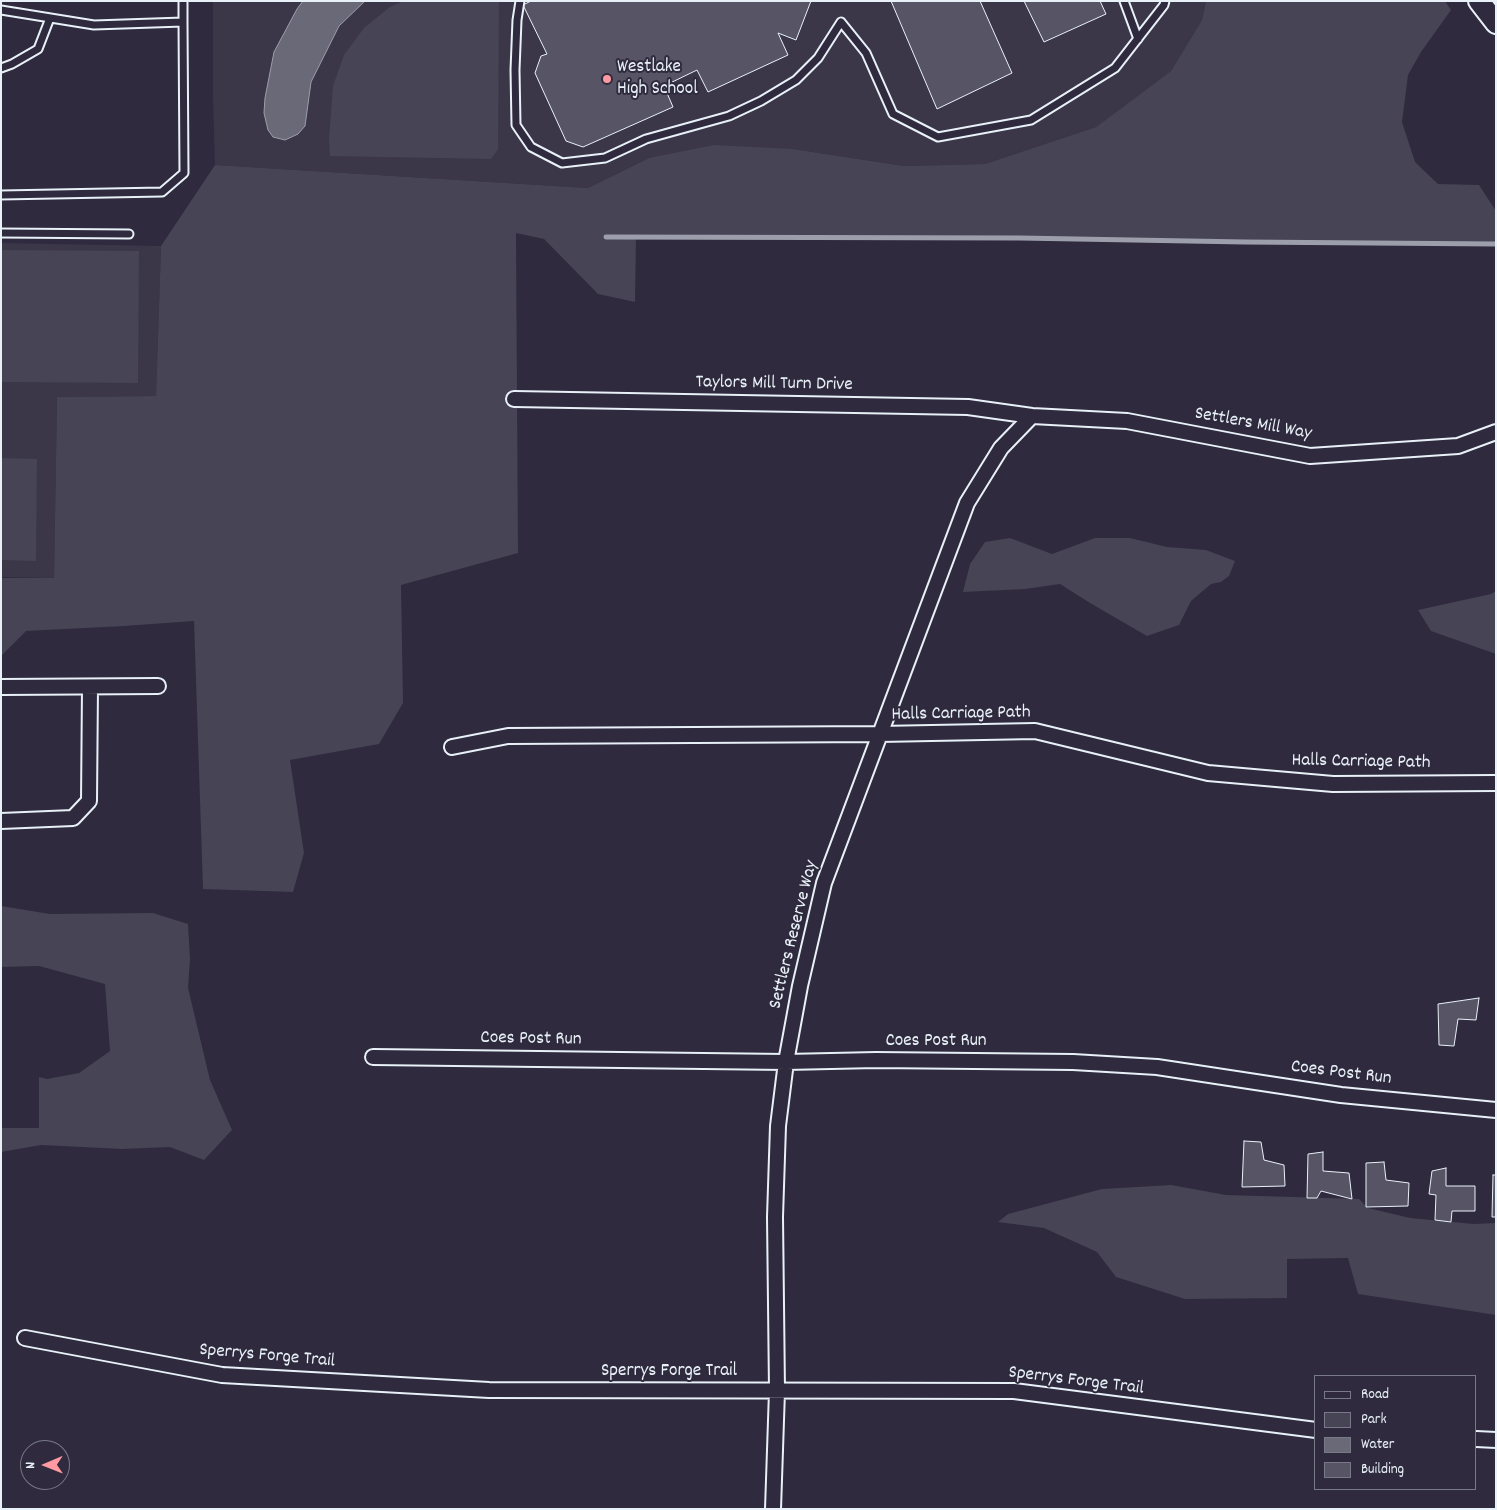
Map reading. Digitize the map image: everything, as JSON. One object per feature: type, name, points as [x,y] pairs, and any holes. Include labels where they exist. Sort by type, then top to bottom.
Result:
[{"type":"main road","points":[[1479,1],[1496,23]]},
{"type":"street","name":"Taylors Mill Turn Drive","points":[[514,399],[968,407],[1032,416]]},
{"type":"street","name":"Settlers Mill Way","points":[[1032,416],[1127,421],[1310,456],[1458,446],[1496,432]]},
{"type":"street","name":"Settlers Reserve Way","points":[[773,1509],[776,1391],[775,1208],[778,1126],[786,1062],[800,986],[824,882],[967,503],[1001,448],[1032,416]]},
{"type":"street","points":[[1,687],[158,686]]},
{"type":"street","points":[[1,821],[73,818],[89,801],[90,687]]},
{"type":"street","name":"Halls Carriage Path","points":[[452,747],[508,736],[880,734],[1035,731],[1208,773],[1333,784],[1496,784]]},
{"type":"street","name":"Coes Post Run","points":[[373,1058],[786,1062],[876,1060],[1073,1062],[1157,1066],[1341,1095],[1496,1110]]},
{"type":"street","name":"Sperrys Forge Trail","points":[[24,1338],[222,1375],[489,1390],[1014,1392],[1314,1430]]},
{"type":"street","points":[[1477,1439],[1496,1440]]},
{"type":"lane","points":[[1,195],[162,192],[184,173],[183,1]]},
{"type":"lane","points":[[520,1],[516,20],[516,125],[531,147],[562,163],[604,158],[646,139],[729,116],[796,80],[818,58],[841,22],[866,53],[893,114],[938,137],[1031,120],[1115,68],[1164,5],[1165,1]]},
{"type":"lane","points":[[1124,1],[1138,39]]},
{"type":"lane","points":[[1,10],[94,25],[183,22]]},
{"type":"lane","points":[[1,68],[38,49],[50,18]]},
{"type":"lane","points":[[1,232],[129,234]]},
{"type":"shaded area","points":[[213,1],[1206,1],[1202,20],[1171,71],[1096,127],[985,164],[904,166],[793,149],[649,158],[588,188],[215,165]]},
{"type":"shaded area","points":[[1,243],[161,246],[156,396],[57,397],[54,578],[1,577]]},
{"type":"green space","points":[[404,1],[499,1],[498,149],[491,159],[330,156],[329,139],[333,86],[344,55],[364,28],[390,7]]},
{"type":"green space","points":[[1206,1],[1445,1],[1451,10],[1421,52],[1408,75],[1402,122],[1415,162],[1438,184],[1479,185],[1496,211],[1496,244],[1020,238],[636,237],[635,302],[598,294],[544,239],[516,233],[518,553],[401,585],[403,703],[379,744],[290,760],[304,853],[293,892],[203,889],[194,621],[26,631],[1,656],[1,578],[54,578],[57,397],[156,396],[161,246],[215,165],[588,188],[649,158],[714,145],[793,149],[904,166],[985,164],[1096,127],[1171,71],[1202,20]]},
{"type":"green space","points":[[1,250],[139,251],[138,383],[1,382]]},
{"type":"green space","points":[[1,458],[37,459],[36,561],[1,560]]},
{"type":"green space","points":[[1010,538],[1052,554],[1095,538],[1130,538],[1167,547],[1206,550],[1235,561],[1229,576],[1221,582],[1211,584],[1191,601],[1179,625],[1147,636],[1060,584],[1025,589],[963,592],[970,564],[985,542]]},
{"type":"green space","points":[[1496,591],[1496,654],[1431,631],[1418,610],[1491,594]]},
{"type":"green space","points":[[1,906],[50,914],[153,913],[188,924],[190,959],[188,988],[210,1080],[232,1130],[204,1160],[170,1147],[122,1149],[41,1145],[1,1152],[1,1128],[39,1128],[39,1077],[47,1079],[79,1073],[110,1051],[105,984],[39,966],[1,967]]},
{"type":"green space","points":[[1171,1185],[1226,1195],[1359,1199],[1368,1208],[1410,1218],[1474,1224],[1496,1223],[1496,1315],[1358,1294],[1348,1258],[1287,1259],[1287,1298],[1185,1299],[1116,1277],[1097,1252],[1044,1228],[998,1222],[1008,1214],[1102,1189]]},
{"type":"water","points":[[303,1],[365,1],[339,26],[311,82],[305,126],[298,134],[285,140],[273,137],[268,130],[264,113],[265,98],[274,52]]},
{"type":"building","name":"Westlake High School","points":[[531,1],[811,1],[796,40],[778,33],[788,55],[708,92],[697,70],[664,86],[673,107],[583,147],[566,141],[535,73],[541,56],[547,54],[523,5]]},
{"type":"building","points":[[891,1],[980,1],[1012,73],[937,109]]},
{"type":"building","points":[[1024,1],[1100,1],[1106,14],[1044,42]]},
{"type":"building","points":[[1479,998],[1476,1020],[1458,1019],[1454,1046],[1439,1045],[1438,1004]]},
{"type":"building","points":[[1244,1141],[1261,1142],[1264,1160],[1284,1165],[1285,1186],[1242,1187]]},
{"type":"building","points":[[1323,1152],[1323,1171],[1349,1173],[1352,1199],[1321,1191],[1317,1198],[1307,1198],[1308,1154]]},
{"type":"building","points":[[1384,1162],[1386,1180],[1409,1183],[1408,1206],[1366,1207],[1366,1163]]},
{"type":"building","points":[[1446,1168],[1446,1186],[1475,1186],[1475,1211],[1452,1211],[1451,1222],[1435,1220],[1436,1195],[1429,1194],[1432,1171]]},
{"type":"building","points":[[1493,1175],[1496,1175],[1496,1217],[1492,1217]]},
{"type":"waterway","points":[[606,237],[1020,238],[1496,244]]},
{"type":"place","name":"Westlake High School","points":[[607,79]]}]
